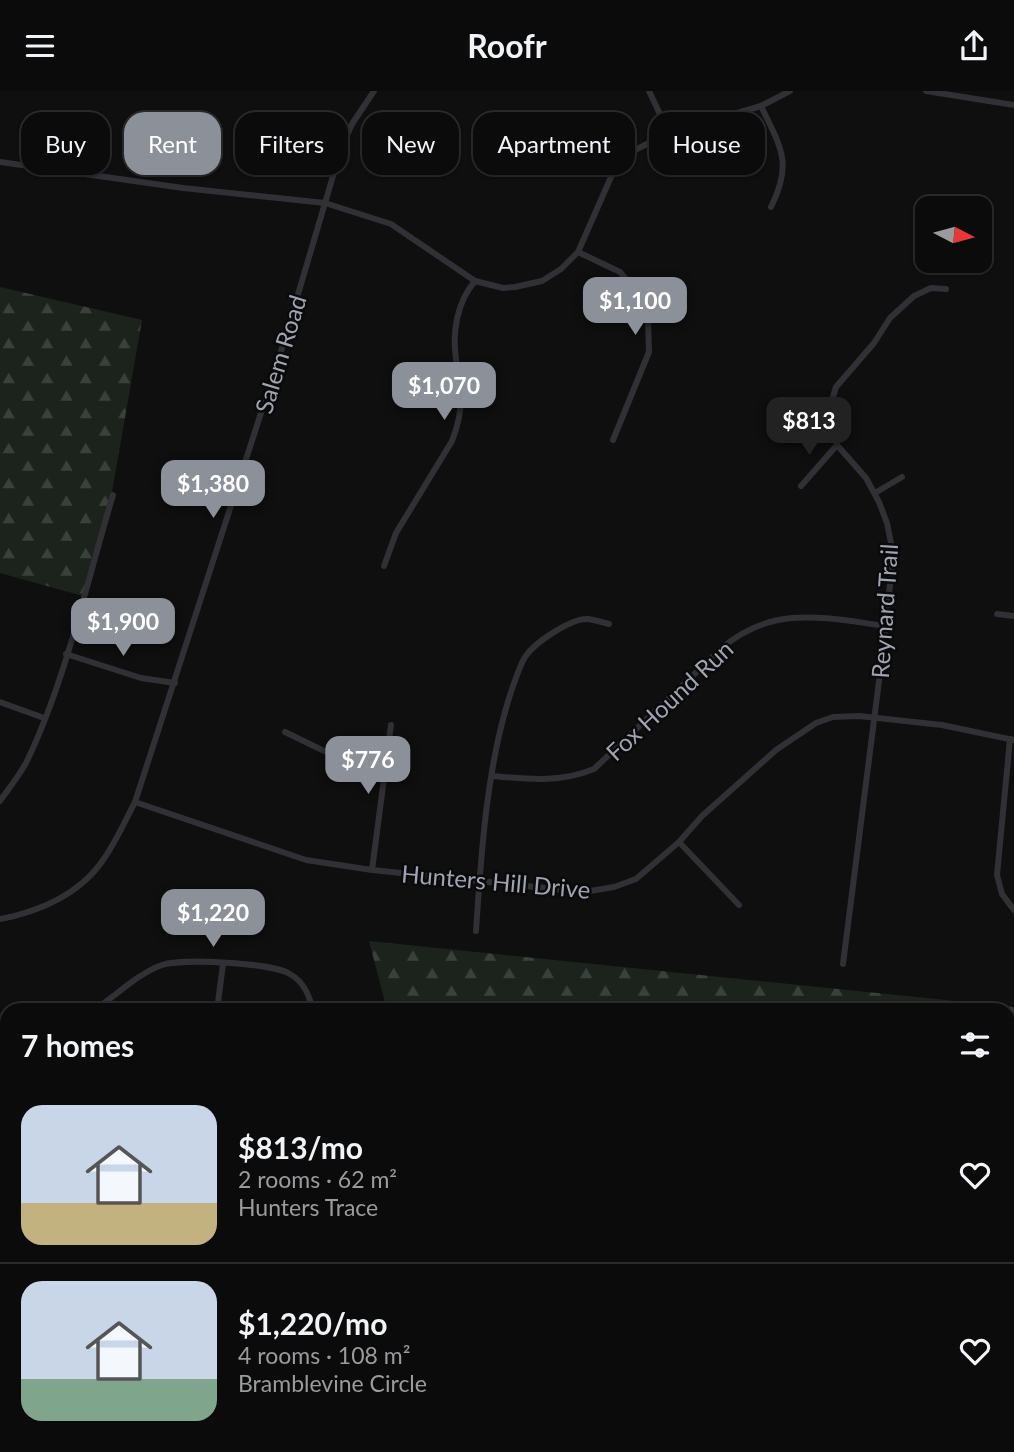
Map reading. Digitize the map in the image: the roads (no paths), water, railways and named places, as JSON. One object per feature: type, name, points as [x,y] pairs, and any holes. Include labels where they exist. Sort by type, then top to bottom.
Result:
[{"type":"street","name":"Salem Road","points":[[0,919],[21,915],[49,904],[83,882],[104,859],[135,802],[283,345],[341,149],[352,124],[374,91]]},
{"type":"street","points":[[649,91],[659,112]]},
{"type":"street","points":[[740,112],[761,106],[790,91]]},
{"type":"street","points":[[926,91],[1014,105]]},
{"type":"street","points":[[761,106],[783,157],[783,178],[771,207]]},
{"type":"street","points":[[0,162],[183,188],[325,203],[391,224],[475,281],[503,288],[542,281],[561,269],[578,252],[619,163],[649,143]]},
{"type":"street","points":[[578,252],[620,272],[643,300],[648,320],[649,352],[613,440]]},
{"type":"street","points":[[384,566],[396,533],[456,430],[461,400],[455,331],[459,311],[475,281]]},
{"type":"street","name":"Reynard Trail","points":[[843,964],[876,718],[892,570],[887,523],[875,493],[837,445],[828,413],[836,387],[874,343],[890,318],[914,296],[930,288],[946,289]]},
{"type":"street","points":[[800,486],[837,445]]},
{"type":"street","points":[[875,493],[902,477]]},
{"type":"street","points":[[0,801],[26,763],[44,719],[113,495]]},
{"type":"street","points":[[997,614],[1014,616]]},
{"type":"street","name":"Fox Hound Run","points":[[492,776],[560,780],[594,769],[722,648],[756,626],[775,619],[805,616],[886,626]]},
{"type":"street","points":[[476,931],[492,776],[502,720],[525,657],[538,643],[574,621],[587,619],[609,624]]},
{"type":"street","points":[[66,654],[141,678],[175,683]]},
{"type":"street","points":[[0,702],[44,719]]},
{"type":"street","name":"Hunters Hill Drive","points":[[135,802],[306,860],[574,893],[604,890],[636,879],[776,750],[803,730],[833,717],[859,716],[942,725],[1012,739]]},
{"type":"street","points":[[372,870],[391,725]]},
{"type":"street","points":[[285,732],[355,767],[384,774]]},
{"type":"street","points":[[1012,739],[997,875],[1002,894],[1014,910]]},
{"type":"street","points":[[679,842],[739,905]]},
{"type":"street","points":[[104,1003],[161,965],[181,961],[279,969],[303,986],[310,1003]]},
{"type":"street","points":[[218,1003],[223,964]]}]
